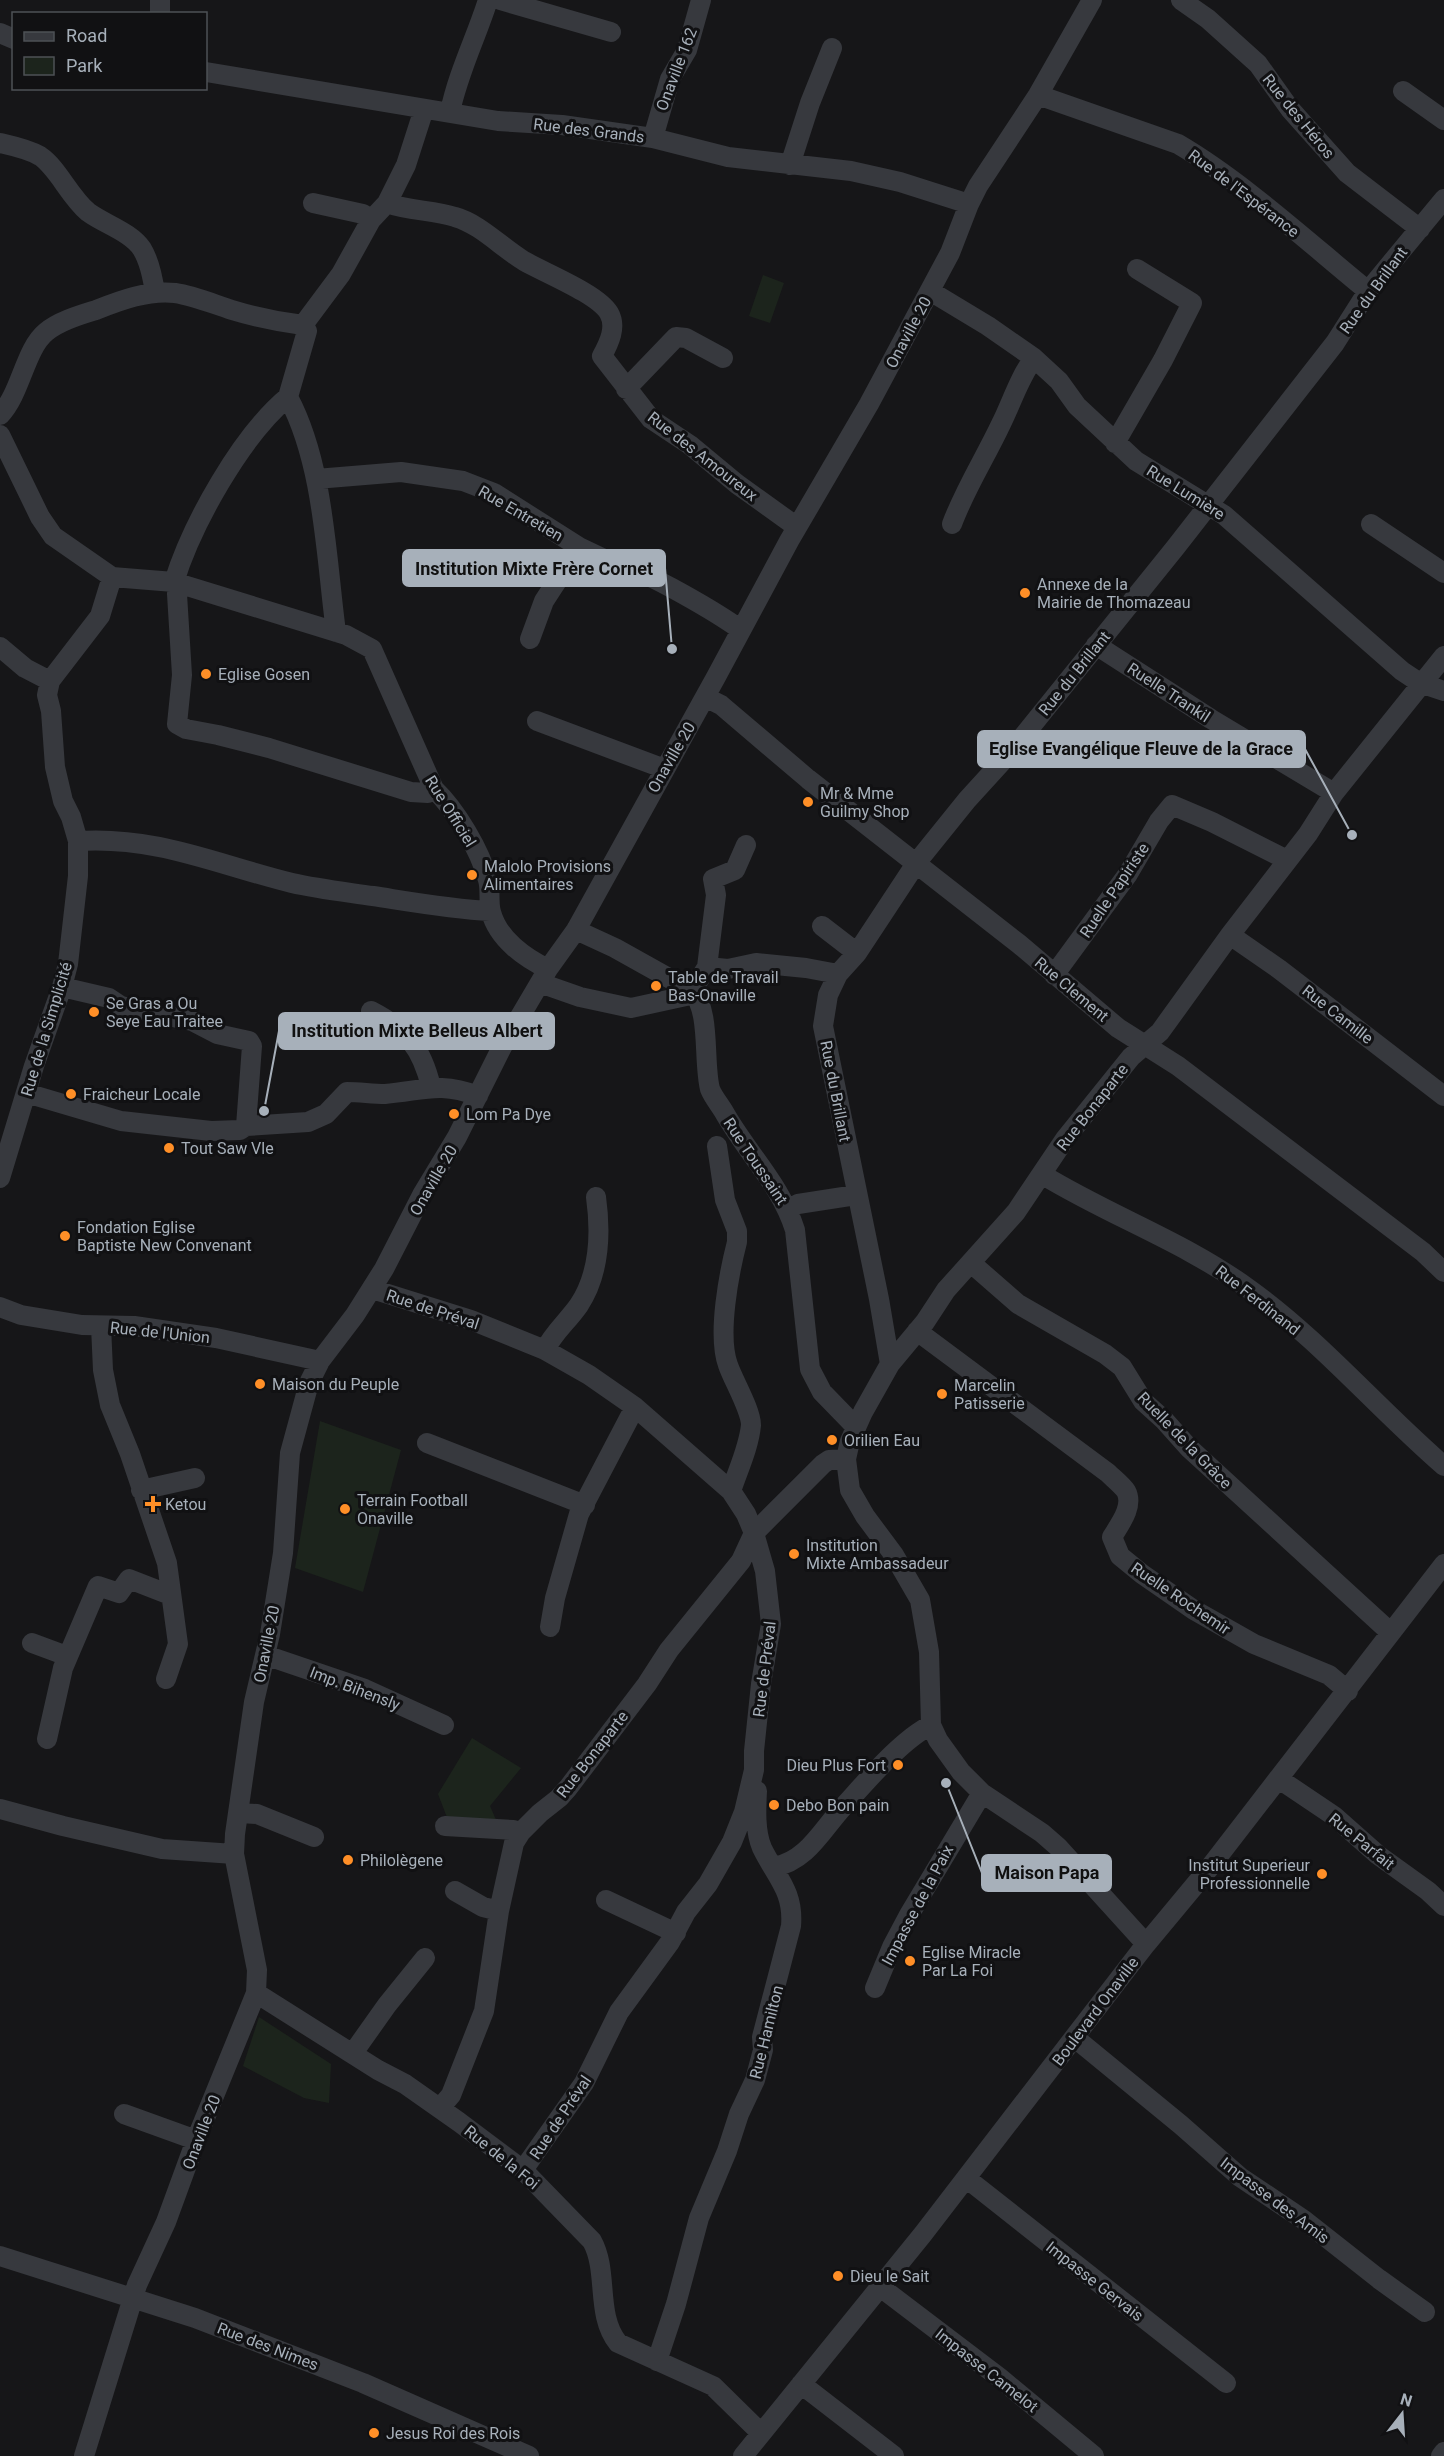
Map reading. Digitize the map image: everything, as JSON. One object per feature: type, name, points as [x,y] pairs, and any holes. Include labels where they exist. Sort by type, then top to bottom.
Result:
[{"type":"street","points":[[450,112],[457,82],[471,51],[488,0]]},
{"type":"street","points":[[500,0],[611,32]]},
{"type":"street","name":"Onaville 162","points":[[653,138],[670,79],[687,50],[701,0]]},
{"type":"street","name":"Onaville 20","points":[[84,2456],[133,2298],[166,2222],[196,2140],[256,1993],[257,1970],[234,1854],[235,1834],[249,1736],[270,1634],[283,1553],[290,1453],[309,1383],[320,1361],[372,1289],[422,1195],[458,1137],[502,1047],[544,976],[576,930],[797,527],[854,431],[930,291],[950,253],[969,204],[1038,94],[1092,0]]},
{"type":"street","name":"Rue des Héros","points":[[1181,0],[1217,26],[1257,64],[1290,109],[1347,173],[1420,228]]},
{"type":"street","points":[[790,165],[810,103],[832,48]]},
{"type":"street","name":"Rue des Grands","points":[[207,72],[498,121],[562,124],[653,138],[728,157],[851,171],[923,188],[969,204]]},
{"type":"street","points":[[1402,91],[1444,120]]},
{"type":"street","name":"Rue de l'Espérance","points":[[1038,94],[1178,144],[1195,154],[1368,291]]},
{"type":"street","points":[[303,325],[341,274],[371,220],[387,203],[406,165],[424,109]]},
{"type":"street","points":[[0,143],[41,157],[71,196],[89,212],[135,241],[142,249],[152,273],[155,293]]},
{"type":"street","name":"Rue du Brillant","points":[[890,1364],[879,1299],[823,1026],[828,996],[838,974],[857,953],[917,862],[967,800],[1008,755],[1208,505],[1335,343],[1368,291],[1444,199]]},
{"type":"street","points":[[313,203],[363,214],[371,220]]},
{"type":"street","name":"Rue des Amoureux","points":[[387,203],[453,216],[470,222],[525,262],[601,302],[610,314],[613,331],[602,356],[651,419],[690,445],[737,484],[797,527]]},
{"type":"street","points":[[1115,443],[1163,360],[1192,303],[1137,269]]},
{"type":"street","name":"Rue Lumière","points":[[930,291],[988,326],[1034,358],[1059,381],[1077,406],[1136,461],[1224,514],[1402,671],[1420,683],[1444,691]]},
{"type":"street","points":[[0,415],[15,393],[32,354],[46,331],[124,299],[155,293],[174,293],[275,321],[303,325],[307,331],[288,397],[270,412],[239,453],[186,547],[177,583],[182,675],[177,724],[186,729],[269,748],[411,792],[428,793],[434,789]]},
{"type":"street","points":[[626,389],[676,337],[686,338],[723,358]]},
{"type":"street","points":[[952,524],[962,497],[1003,421],[1026,369],[1034,358]]},
{"type":"street","points":[[0,435],[40,517],[53,536],[112,577],[177,583],[336,632],[316,479],[305,435],[288,397]]},
{"type":"street","name":"Rue Entretien","points":[[316,479],[401,472],[463,481],[494,493],[579,547],[623,568],[629,568],[651,578],[741,630]]},
{"type":"street","points":[[1371,524],[1444,573]]},
{"type":"street","points":[[530,639],[544,601],[579,547]]},
{"type":"street","points":[[0,647],[25,668],[50,681],[100,616],[112,577]]},
{"type":"street","name":"Rue Officiel","points":[[336,632],[372,649],[434,789],[448,802],[458,817],[479,860],[488,880],[490,911],[497,926],[513,946],[544,976],[580,997],[631,1008],[686,996],[692,991]]},
{"type":"street","name":"Ruelle Trankil","points":[[1096,645],[1211,719],[1334,793]]},
{"type":"street","name":"Rue Bonaparte","points":[[440,2108],[451,2096],[484,2011],[499,1911],[514,1843],[521,1832],[568,1788],[647,1684],[669,1650],[741,1561],[754,1533],[823,1464],[829,1460],[846,1459],[856,1426],[890,1364],[946,1290],[1016,1212],[1065,1139],[1131,1057],[1160,1032],[1230,935],[1308,834],[1334,793],[1420,683],[1444,656]]},
{"type":"street","name":"Rue de la Simplicité","points":[[0,1178],[68,964],[78,876],[78,841],[71,817],[63,801],[55,767],[47,695],[50,681]]},
{"type":"street","name":"Rue Clement","points":[[705,697],[721,705],[805,777],[917,862],[1118,1028],[1144,1047],[1178,1066],[1423,1252],[1444,1272]]},
{"type":"street","points":[[537,721],[665,769]]},
{"type":"street","name":"Ruelle Papiriste","points":[[1054,975],[1128,874],[1159,821],[1172,805],[1212,822],[1287,860]]},
{"type":"street","points":[[78,841],[101,840],[159,846],[201,855],[305,886],[442,907],[490,911]]},
{"type":"street","points":[[576,930],[615,948],[692,991],[707,967],[716,896],[713,879],[735,870],[746,845]]},
{"type":"street","points":[[822,926],[857,953]]},
{"type":"street","name":"Rue Camille","points":[[1230,935],[1279,969],[1444,1096]]},
{"type":"street","points":[[707,967],[728,969],[756,963],[838,974]]},
{"type":"street","points":[[62,987],[109,998],[121,1006],[192,1021],[217,1034],[249,1041],[252,1046],[246,1126]]},
{"type":"street","name":"Rue Toussaint","points":[[692,991],[698,997],[702,1011],[711,1091],[789,1209],[799,1252],[810,1368],[822,1392],[856,1426]]},
{"type":"street","points":[[371,1011],[397,1025],[406,1035],[424,1063],[431,1087]]},
{"type":"street","points":[[26,1093],[120,1121],[211,1131],[308,1122],[326,1114],[347,1092],[379,1094],[431,1087],[463,1090],[478,1096]]},
{"type":"street","points":[[717,1146],[725,1200],[737,1231],[724,1318],[724,1350],[727,1363],[749,1411],[751,1424],[731,1491]]},
{"type":"street","name":"Rue Ferdinand","points":[[1043,1175],[1181,1246],[1250,1289],[1323,1352],[1444,1466]]},
{"type":"street","points":[[789,1209],[798,1204],[856,1195]]},
{"type":"street","points":[[545,1350],[550,1339],[579,1305],[592,1280],[599,1235],[596,1197]]},
{"type":"street","name":"Ruelle de la Grâce","points":[[971,1263],[1018,1304],[1105,1354],[1122,1367],[1143,1401],[1189,1448],[1390,1632]]},
{"type":"street","name":"Rue de Préval","points":[[372,1289],[471,1320],[545,1350],[589,1375],[635,1407],[731,1491],[754,1533],[765,1571],[771,1624],[761,1684],[754,1770],[744,1812],[708,1884],[686,1912],[676,1933],[628,1996],[607,2035],[593,2068],[523,2170]]},
{"type":"street","name":"Rue de l'Union","points":[[0,1307],[21,1315],[81,1325],[134,1326],[216,1338],[320,1361]]},
{"type":"street","points":[[101,1326],[106,1388],[167,1563],[178,1644],[166,1679]]},
{"type":"street","name":"Ruelle Rochemir","points":[[917,1331],[1108,1473],[1126,1491],[1128,1503],[1125,1515],[1112,1537],[1120,1556],[1194,1610],[1254,1644],[1329,1675],[1348,1691]]},
{"type":"street","points":[[550,1627],[555,1598],[573,1532],[635,1407]]},
{"type":"street","points":[[427,1443],[585,1505]]},
{"type":"street","points":[[846,1459],[850,1490],[894,1555],[920,1600],[929,1652],[931,1725],[938,1740],[961,1772],[982,1793],[1042,1833],[1058,1847],[1146,1944]]},
{"type":"street","points":[[141,1490],[195,1478]]},
{"type":"street","name":"Boulevard Onaville","points":[[743,2456],[966,2178],[1146,1944],[1210,1867],[1348,1691],[1390,1632],[1444,1564]]},
{"type":"street","points":[[47,1739],[67,1656],[98,1586],[119,1593],[129,1579],[165,1593],[171,1593]]},
{"type":"street","points":[[32,1643],[67,1656]]},
{"type":"street","name":"Imp. Bihensly","points":[[265,1655],[364,1689],[444,1725]]},
{"type":"street","points":[[774,1867],[782,1866],[811,1848],[844,1806],[903,1746],[921,1730],[931,1725]]},
{"type":"street","name":"Rue Hamilton","points":[[657,2361],[676,2304],[699,2218],[759,2067],[762,2037],[786,1949],[792,1911],[784,1883],[760,1840],[756,1793],[759,1776],[754,1770]]},
{"type":"street","name":"Rue Parfait","points":[[1279,1779],[1334,1816],[1378,1855],[1428,1891],[1444,1906]]},
{"type":"street","name":"Impasse de la Paix","points":[[875,1988],[892,1947],[909,1915],[982,1793]]},
{"type":"street","points":[[0,1809],[162,1849],[234,1854]]},
{"type":"street","points":[[239,1813],[257,1814],[314,1837]]},
{"type":"street","points":[[445,1826],[521,1832]]},
{"type":"street","points":[[734,1836],[748,1841],[760,1840]]},
{"type":"street","points":[[455,1891],[483,1907],[499,1911]]},
{"type":"street","points":[[606,1900],[676,1933]]},
{"type":"street","points":[[353,2053],[424,1958]]},
{"type":"street","name":"Rue de la Foi","points":[[256,1993],[440,2108],[523,2170],[592,2241],[596,2248],[599,2254],[603,2300],[611,2334],[618,2343],[713,2386],[761,2433]]},
{"type":"street","name":"Impasse des Amis","points":[[1075,2038],[1240,2177],[1297,2214],[1425,2312]]},
{"type":"street","points":[[124,2114],[196,2140]]},
{"type":"street","name":"Impasse Gervais","points":[[966,2178],[1226,2383]]},
{"type":"street","name":"Rue des Nimes","points":[[0,2256],[195,2318],[363,2383],[529,2456]]},
{"type":"street","name":"Impasse Camelot","points":[[879,2286],[1000,2378],[1094,2456]]},
{"type":"street","points":[[801,2384],[894,2456]]},
{"type":"street","points":[[1441,2456],[1444,2452]]},
{"type":"green space","points":[[763,275],[784,283],[770,323],[749,316]]},
{"type":"green space","name":"Terrain Football Onaville","points":[[320,1421],[401,1450],[363,1592],[295,1568]]},
{"type":"green space","points":[[472,1738],[521,1768],[490,1806],[497,1822],[448,1820],[438,1794]]},
{"type":"green space","points":[[259,2017],[331,2064],[329,2103],[304,2098],[243,2066]]},
{"type":"place","name":"Annexe de la Mairie de Thomazeau","points":[[1025,593]]},
{"type":"place","name":"Institution Mixte Frère Cornet","points":[[672,649]]},
{"type":"place","name":"Eglise Gosen","points":[[206,674]]},
{"type":"place","name":"Mr & Mme Guilmy Shop","points":[[808,802]]},
{"type":"place","name":"Eglise Evangélique Fleuve de la Grace","points":[[1352,835]]},
{"type":"place","name":"Malolo Provisions Alimentaires","points":[[472,875]]},
{"type":"place","name":"Table de Travail Bas-Onaville","points":[[656,986]]},
{"type":"place","name":"Se Gras a Ou Seye Eau Traitee","points":[[94,1012]]},
{"type":"place","name":"Fraicheur Locale","points":[[71,1094]]},
{"type":"place","name":"Institution Mixte Belleus Albert","points":[[264,1111]]},
{"type":"place","name":"Lom Pa Dye","points":[[454,1114]]},
{"type":"place","name":"Tout Saw Vle","points":[[169,1148]]},
{"type":"place","name":"Fondation Eglise Baptiste New Convenant","points":[[65,1236]]},
{"type":"place","name":"Maison du Peuple","points":[[260,1384]]},
{"type":"place","name":"Marcelin Patisserie","points":[[942,1394]]},
{"type":"place","name":"Orilien Eau","points":[[832,1440]]},
{"type":"place","name":"Ketou","points":[[153,1504]]},
{"type":"place","name":"Terrain Football Onaville","points":[[345,1509]]},
{"type":"place","name":"Institution Mixte Ambassadeur","points":[[794,1554]]},
{"type":"place","name":"Dieu Plus Fort","points":[[898,1765]]},
{"type":"place","name":"Maison Papa","points":[[946,1783]]},
{"type":"place","name":"Debo Bon pain","points":[[774,1805]]},
{"type":"place","name":"Philolègene","points":[[348,1860]]},
{"type":"place","name":"Institut Superieur Professionnelle","points":[[1322,1874]]},
{"type":"place","name":"Eglise Miracle Par La Foi","points":[[910,1961]]},
{"type":"place","name":"Dieu le Sait","points":[[838,2276]]},
{"type":"place","name":"Jesus Roi des Rois","points":[[374,2433]]}]
